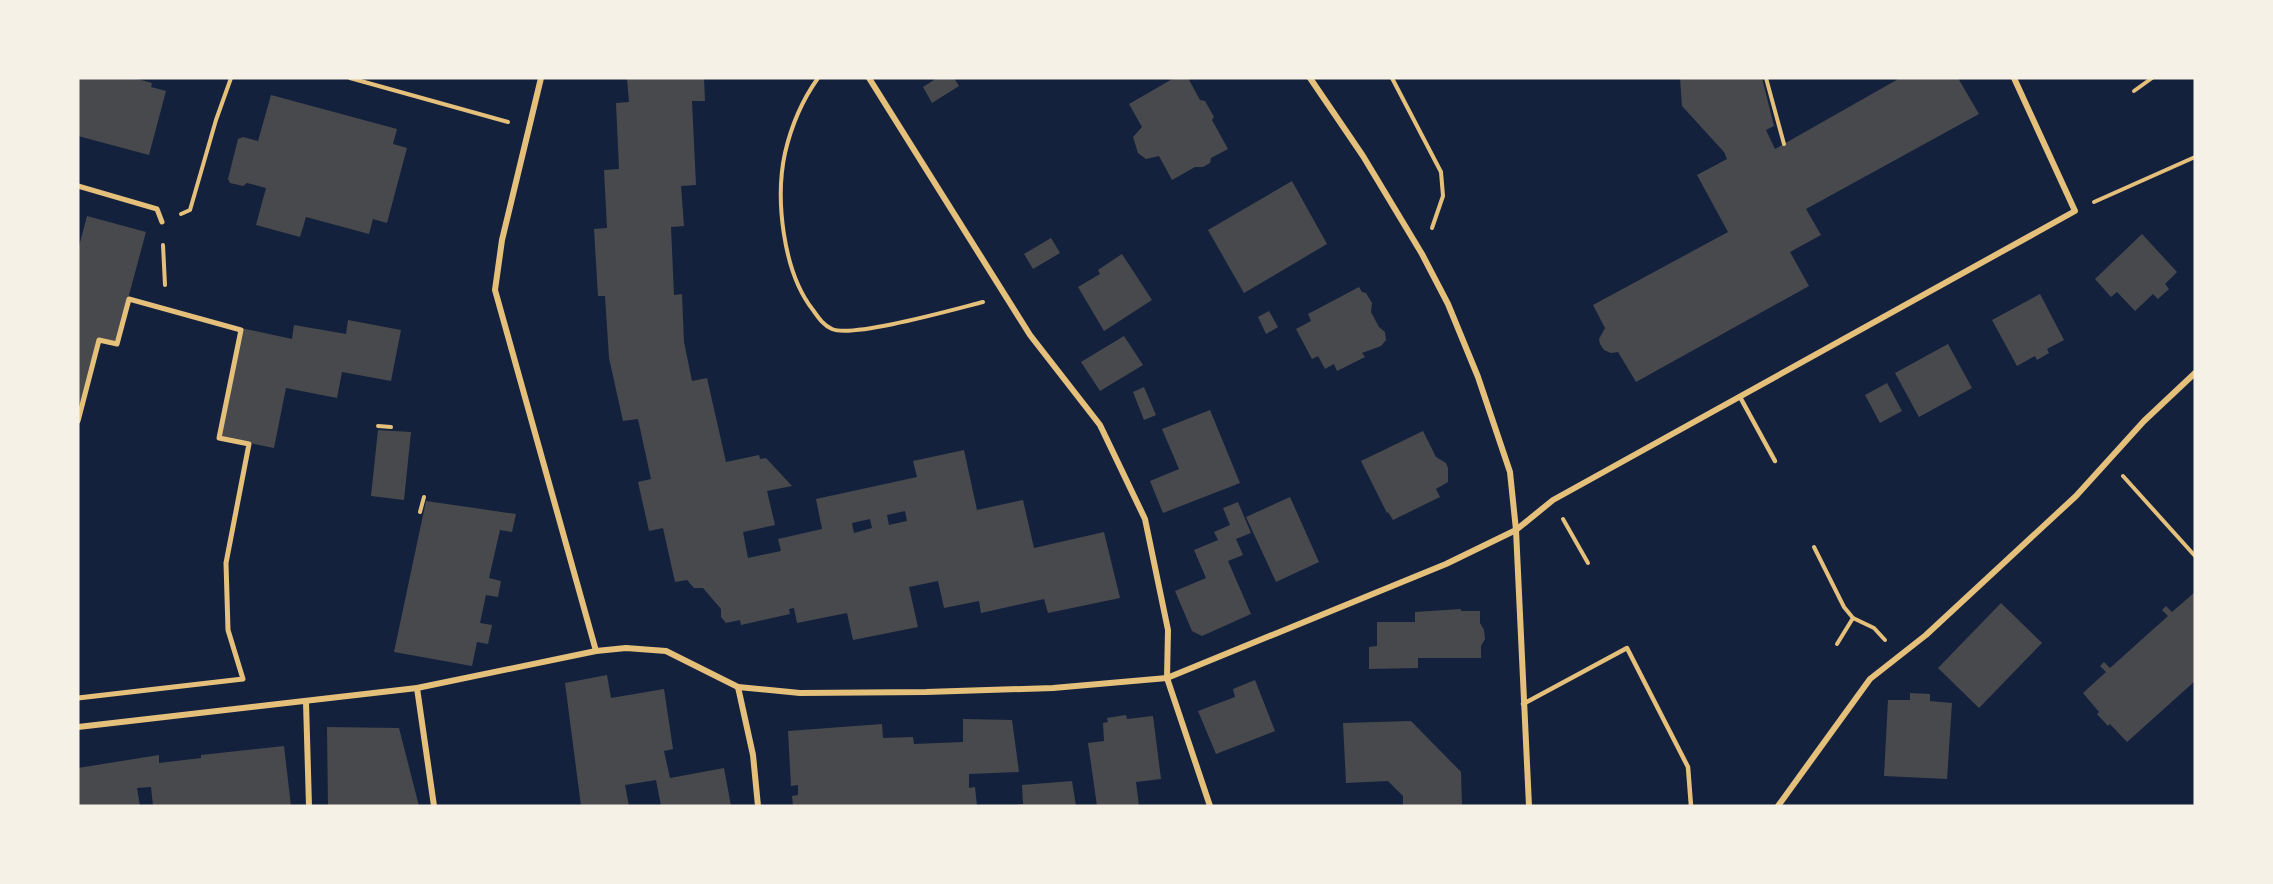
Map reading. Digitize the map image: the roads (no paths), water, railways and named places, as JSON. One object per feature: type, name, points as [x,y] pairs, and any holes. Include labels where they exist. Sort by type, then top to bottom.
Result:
[{"type":"street","points":[[541,78],[502,240],[495,290],[596,651]]},
{"type":"street","points":[[869,78],[1004,296],[1030,335],[1100,425],[1145,519],[1168,630],[1167,678],[1210,806]]},
{"type":"street","points":[[1310,78],[1363,156],[1422,254],[1448,304],[1478,377],[1510,472],[1516,530],[1529,806]]},
{"type":"street","points":[[78,727],[417,688],[596,651],[626,648],[666,651],[738,687],[800,693],[1053,688],[1167,678],[1446,564],[1516,530],[1553,501],[2075,211],[2014,78]]},
{"type":"street","points":[[78,186],[157,209],[162,222]]},
{"type":"street","points":[[78,421],[99,340],[117,344],[129,299],[241,330],[219,438],[249,444],[226,563],[228,630],[243,679],[78,698]]},
{"type":"street","points":[[1778,806],[1870,679],[1934,627],[2076,496],[2144,421],[2195,373]]},
{"type":"street","points":[[738,687],[753,755],[758,806]]},
{"type":"street","points":[[417,688],[434,806]]},
{"type":"street","points":[[306,702],[309,806]]},
{"type":"lane","points":[[1740,397],[1774,461]]},
{"type":"lane","points":[[1523,704],[1627,648],[1688,767],[1691,806]]}]
